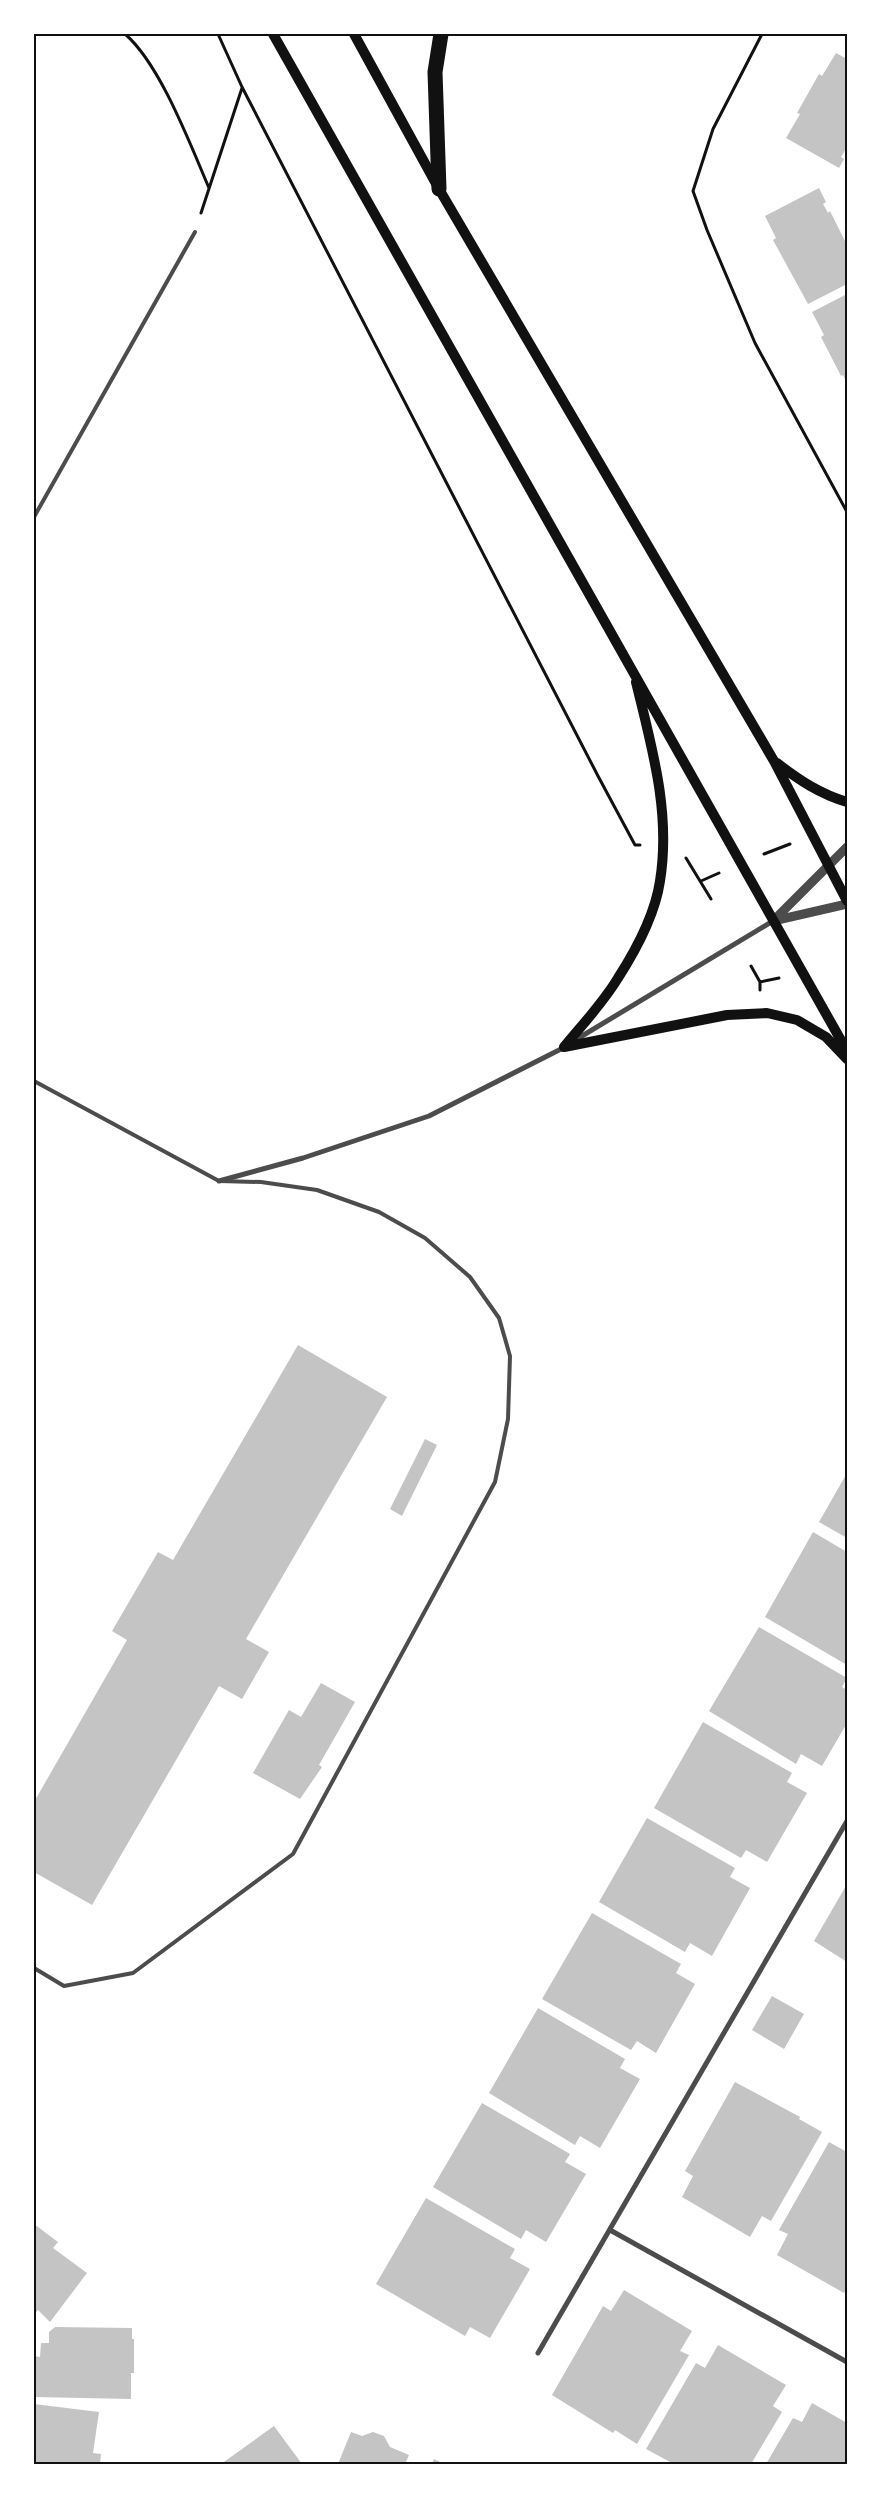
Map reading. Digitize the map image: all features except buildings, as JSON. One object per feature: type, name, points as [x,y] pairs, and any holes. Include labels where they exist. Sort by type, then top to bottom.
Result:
[{"type":"highway","points":[[439,189],[435,72],[441,34]]},
{"type":"main road","points":[[273,34],[847,1051]]},
{"type":"main road","points":[[354,34],[439,189],[774,760],[847,903]]},
{"type":"main road","points":[[564,1047],[618,979],[649,920],[660,882],[663,821],[659,778],[632,669]]},
{"type":"main road","points":[[774,760],[826,796],[847,802]]},
{"type":"main road","points":[[564,1047],[727,1015],[767,1013],[797,1020],[826,1037],[847,1059]]},
{"type":"street","points":[[219,1181],[303,1158],[429,1116],[564,1047],[773,921],[847,847]]},
{"type":"street","points":[[773,921],[847,903]]},
{"type":"street","points":[[538,2353],[847,1821]]},
{"type":"street","points":[[610,2230],[847,2362]]},
{"type":"lane","points":[[34,517],[194,232]]},
{"type":"lane","points":[[34,1081],[219,1181],[261,1182],[316,1190],[379,1212],[425,1238],[470,1277],[499,1318],[510,1356],[508,1418],[495,1482],[293,1854],[133,1973],[64,1986],[34,1968]]},
{"type":"path","points":[[125,34],[136,44],[170,102],[210,188]]},
{"type":"path","points":[[218,34],[242,88],[635,845],[663,849],[688,859],[711,898]]},
{"type":"path","points":[[762,34],[714,129],[693,191],[707,230],[755,343],[847,512]]},
{"type":"path","points":[[194,232],[242,88]]},
{"type":"path","points":[[701,881],[813,834]]},
{"type":"path","points":[[751,966],[760,982],[786,976]]}]
